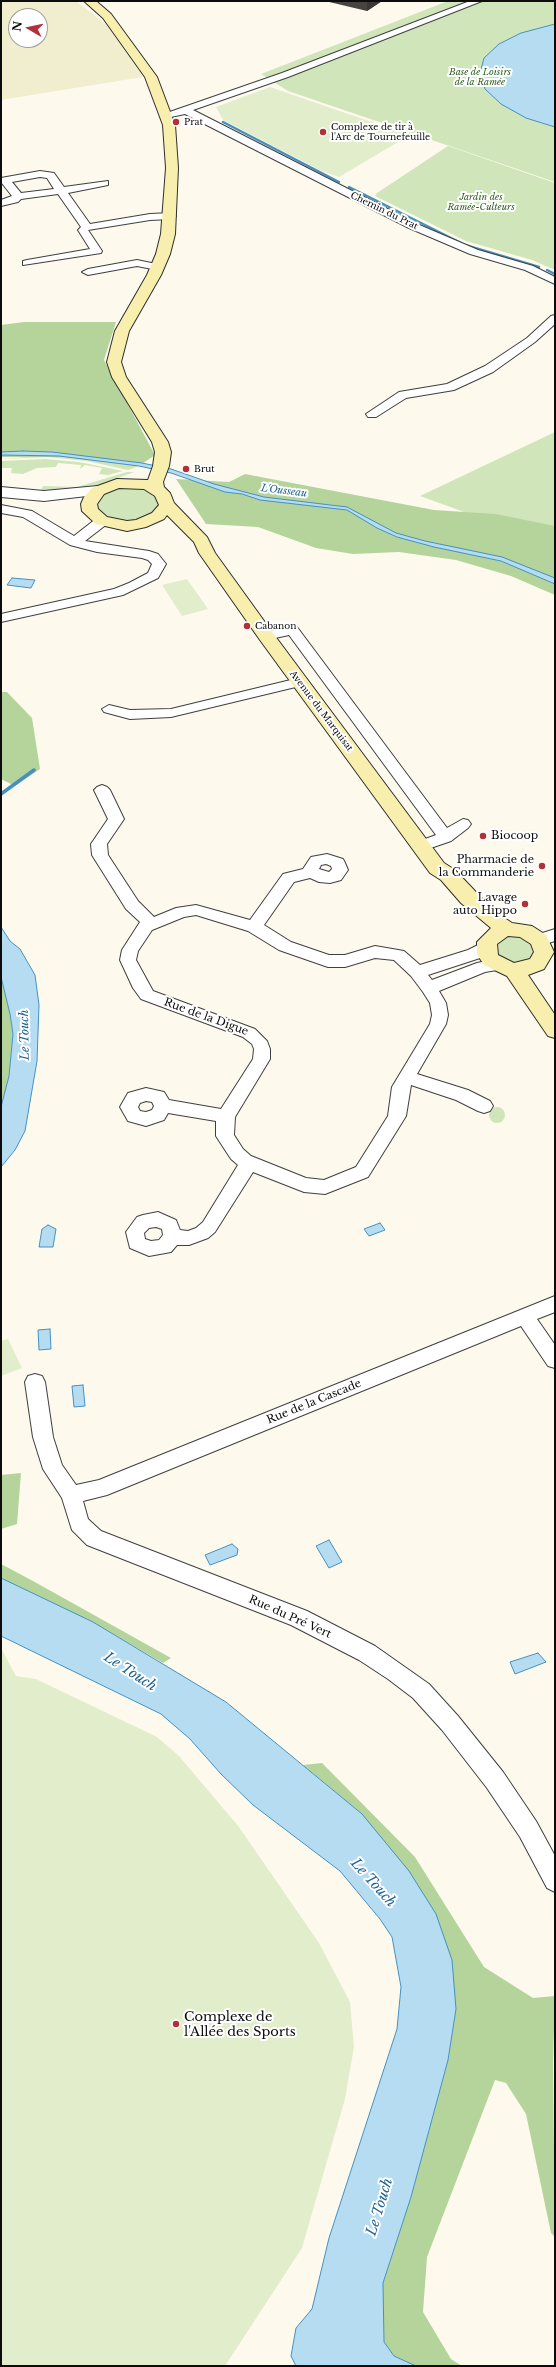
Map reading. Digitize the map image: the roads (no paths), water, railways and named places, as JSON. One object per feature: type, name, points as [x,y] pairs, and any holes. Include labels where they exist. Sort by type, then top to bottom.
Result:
[{"type":"main road","points":[[91,2],[107,16],[151,77],[166,115],[171,144],[171,216],[163,254],[122,331],[114,362],[119,377],[155,437],[160,442],[163,452],[154,468],[156,488],[139,483],[122,483]]},
{"type":"main road","points":[[154,468],[122,483],[98,491],[92,497],[89,504],[96,516],[126,526],[140,524],[158,516],[167,505]]},
{"type":"main road","name":"Avenue du Marquisat","points":[[156,488],[162,493],[167,505],[200,540],[207,553],[299,682],[437,868],[448,875],[468,898],[487,916],[507,930]]},
{"type":"main road","name":"Avenue du Marquisat","points":[[140,524],[172,529],[207,553]]},
{"type":"main road","name":"Avenue du Marquisat","points":[[437,868],[438,875],[455,897],[474,915],[486,945]]},
{"type":"main road","points":[[507,930],[525,931],[547,937],[544,952],[537,964],[530,968],[505,967],[491,960],[486,945],[498,932],[507,930]]},
{"type":"main road","points":[[537,964],[540,988],[555,1009]]},
{"type":"main road","points":[[505,967],[555,1031]]},
{"type":"street","points":[[166,115],[185,110],[285,75],[478,1]]},
{"type":"street","name":"Chemin du Prat","points":[[201,104],[207,108],[213,121],[219,127]]},
{"type":"street","name":"Chemin du Prat","points":[[185,110],[420,229],[474,252],[528,268],[555,281]]},
{"type":"street","points":[[3,176],[47,174],[51,176],[86,229],[97,251],[26,263]]},
{"type":"street","points":[[3,176],[18,196]]},
{"type":"street","points":[[1,203],[14,200],[18,196],[61,191],[104,183]]},
{"type":"street","points":[[86,229],[121,221],[171,216]]},
{"type":"street","points":[[88,272],[137,263],[157,267]]},
{"type":"street","points":[[372,414],[403,395],[450,387],[490,369],[531,340],[555,318]]},
{"type":"street","points":[[1,492],[44,496],[98,491]]},
{"type":"street","points":[[44,496],[96,516],[74,542]]},
{"type":"street","points":[[1,509],[27,514],[74,542],[152,557],[159,564],[157,569],[144,581],[118,592],[1,618]]},
{"type":"street","points":[[266,636],[292,630],[446,837]]},
{"type":"street","points":[[109,709],[130,715],[171,713],[299,682]]},
{"type":"street","points":[[102,790],[116,819],[99,844],[100,855],[132,905],[151,923]]},
{"type":"street","points":[[422,846],[446,837],[463,824]]},
{"type":"street","points":[[254,927],[289,878],[312,872]]},
{"type":"street","name":"Rue de la Digue","points":[[196,910],[254,927],[281,944],[321,958],[341,962],[371,952],[388,953],[403,957],[417,972],[438,1003],[440,1020],[399,1093],[397,1116],[368,1165],[356,1175],[331,1185],[313,1187],[249,1163],[237,1154],[225,1136],[224,1126],[226,1116],[261,1059],[262,1047],[259,1041],[251,1034],[154,999],[145,993],[129,964],[128,956],[141,931],[151,923],[182,912],[196,910]]},
{"type":"street","points":[[417,972],[474,954],[486,945]]},
{"type":"street","points":[[429,988],[483,968],[505,967]]},
{"type":"street","points":[[407,1077],[467,1097],[484,1106]]},
{"type":"street","points":[[163,1106],[226,1116]]},
{"type":"street","points":[[172,1237],[189,1238],[207,1229],[249,1163]]},
{"type":"street","name":"Rue de la Cascade","points":[[71,1495],[100,1489],[555,1304]]},
{"type":"street","points":[[525,1317],[555,1360]]},
{"type":"street","name":"Rue du Pré Vert","points":[[35,1382],[43,1437],[52,1469],[71,1495],[79,1524],[94,1538],[299,1618],[367,1653],[421,1692],[454,1728],[495,1780],[528,1830],[555,1880]]},
{"type":"water","points":[[555,24],[555,127],[526,118],[501,104],[485,89],[480,73],[484,58],[499,44],[521,33]]},
{"type":"water","points":[[1,452],[52,452],[142,463],[171,469],[214,484],[264,497],[347,507],[396,533],[425,541],[502,557],[555,578],[555,584],[501,561],[434,547],[397,537],[377,528],[347,510],[260,500],[242,494],[225,492],[171,473],[139,466],[59,456],[1,455]]},
{"type":"water","points":[[12,578],[35,580],[31,588],[7,585]]},
{"type":"water","name":"Le Touch","points":[[1,927],[10,941],[20,949],[35,975],[39,1005],[37,1061],[25,1131],[15,1150],[1,1167],[1,1107],[9,1076],[13,1034],[1,977]]},
{"type":"water","points":[[380,1223],[385,1230],[369,1236],[364,1229]]},
{"type":"water","points":[[48,1225],[56,1229],[53,1247],[39,1247],[42,1229]]},
{"type":"water","points":[[50,1329],[51,1349],[39,1350],[38,1330]]},
{"type":"water","points":[[83,1385],[85,1406],[74,1407],[72,1386]]},
{"type":"water","points":[[329,1540],[342,1562],[329,1568],[316,1546]]},
{"type":"water","points":[[232,1544],[238,1549],[237,1555],[210,1565],[205,1555]]},
{"type":"water","name":"Le Touch","points":[[1,1578],[93,1622],[226,1702],[362,1814],[409,1871],[436,1914],[452,1960],[456,2009],[448,2060],[411,2197],[383,2283],[384,2342],[394,2356],[416,2366],[296,2366],[291,2356],[296,2328],[312,2309],[329,2238],[397,2029],[401,1987],[392,1937],[380,1919],[340,1871],[253,1805],[221,1774],[190,1739],[161,1714],[1,1636]]},
{"type":"water","points":[[538,1653],[546,1662],[515,1674],[510,1662]]},
{"type":"waterway","points":[[223,122],[339,182]]},
{"type":"waterway","points":[[349,187],[465,245],[539,267]]},
{"type":"waterway","points":[[547,270],[555,274]]},
{"type":"waterway","points":[[1,794],[34,770]]},
{"type":"place","name":"Prat","points":[[176,122]]},
{"type":"place","name":"Complexe de tir à l'Arc de Tournefeuille","points":[[323,132]]},
{"type":"place","name":"Brut","points":[[186,469]]},
{"type":"place","name":"Cabanon","points":[[247,626]]},
{"type":"place","name":"Biocoop","points":[[483,836]]},
{"type":"place","name":"Pharmacie de la Commanderie","points":[[542,866]]},
{"type":"place","name":"Lavage auto Hippo","points":[[525,904]]},
{"type":"place","name":"Complexe de l'Allée des Sports","points":[[176,2024]]},
{"type":"park label","name":"Base de Loisirs de la Ramée","points":[[480,78]]},
{"type":"park label","name":"Jardin des Ramée-Culteurs","points":[[481,202]]},
{"type":"water label","name":"L'Ousseau","points":[[284,491]]}]
